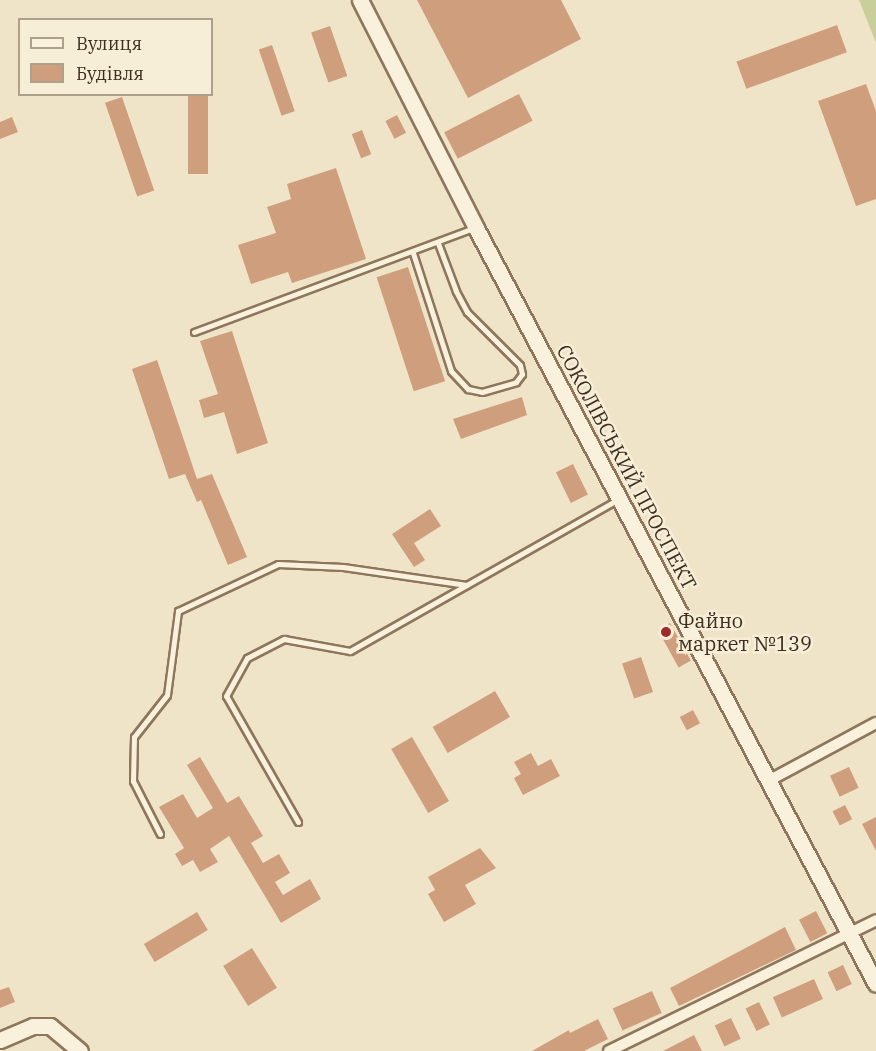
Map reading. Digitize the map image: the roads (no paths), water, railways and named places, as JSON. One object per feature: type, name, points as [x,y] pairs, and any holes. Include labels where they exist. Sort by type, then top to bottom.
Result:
[{"type":"street","name":"СОКОЛІВСЬКИЙ ПРОСПЕКТ","points":[[360,0],[476,228],[876,984]]},
{"type":"street","points":[[770,780],[876,723]]},
{"type":"street","points":[[609,1051],[876,920]]},
{"type":"street","points":[[0,1040],[33,1026],[50,1026],[80,1051]]},
{"type":"lane","points":[[194,332],[476,228]]},
{"type":"lane","points":[[413,253],[451,371],[468,389],[482,392],[507,387],[516,382],[522,374],[520,365],[467,312],[456,291],[438,243]]},
{"type":"lane","points":[[297,822],[226,696],[247,658],[284,639],[350,651],[620,498]]},
{"type":"lane","points":[[160,834],[133,781],[134,737],[167,695],[178,611],[278,564],[343,567],[467,585]]},
{"type":"place","name":"Файно маркет №139","points":[[666,632]]}]
